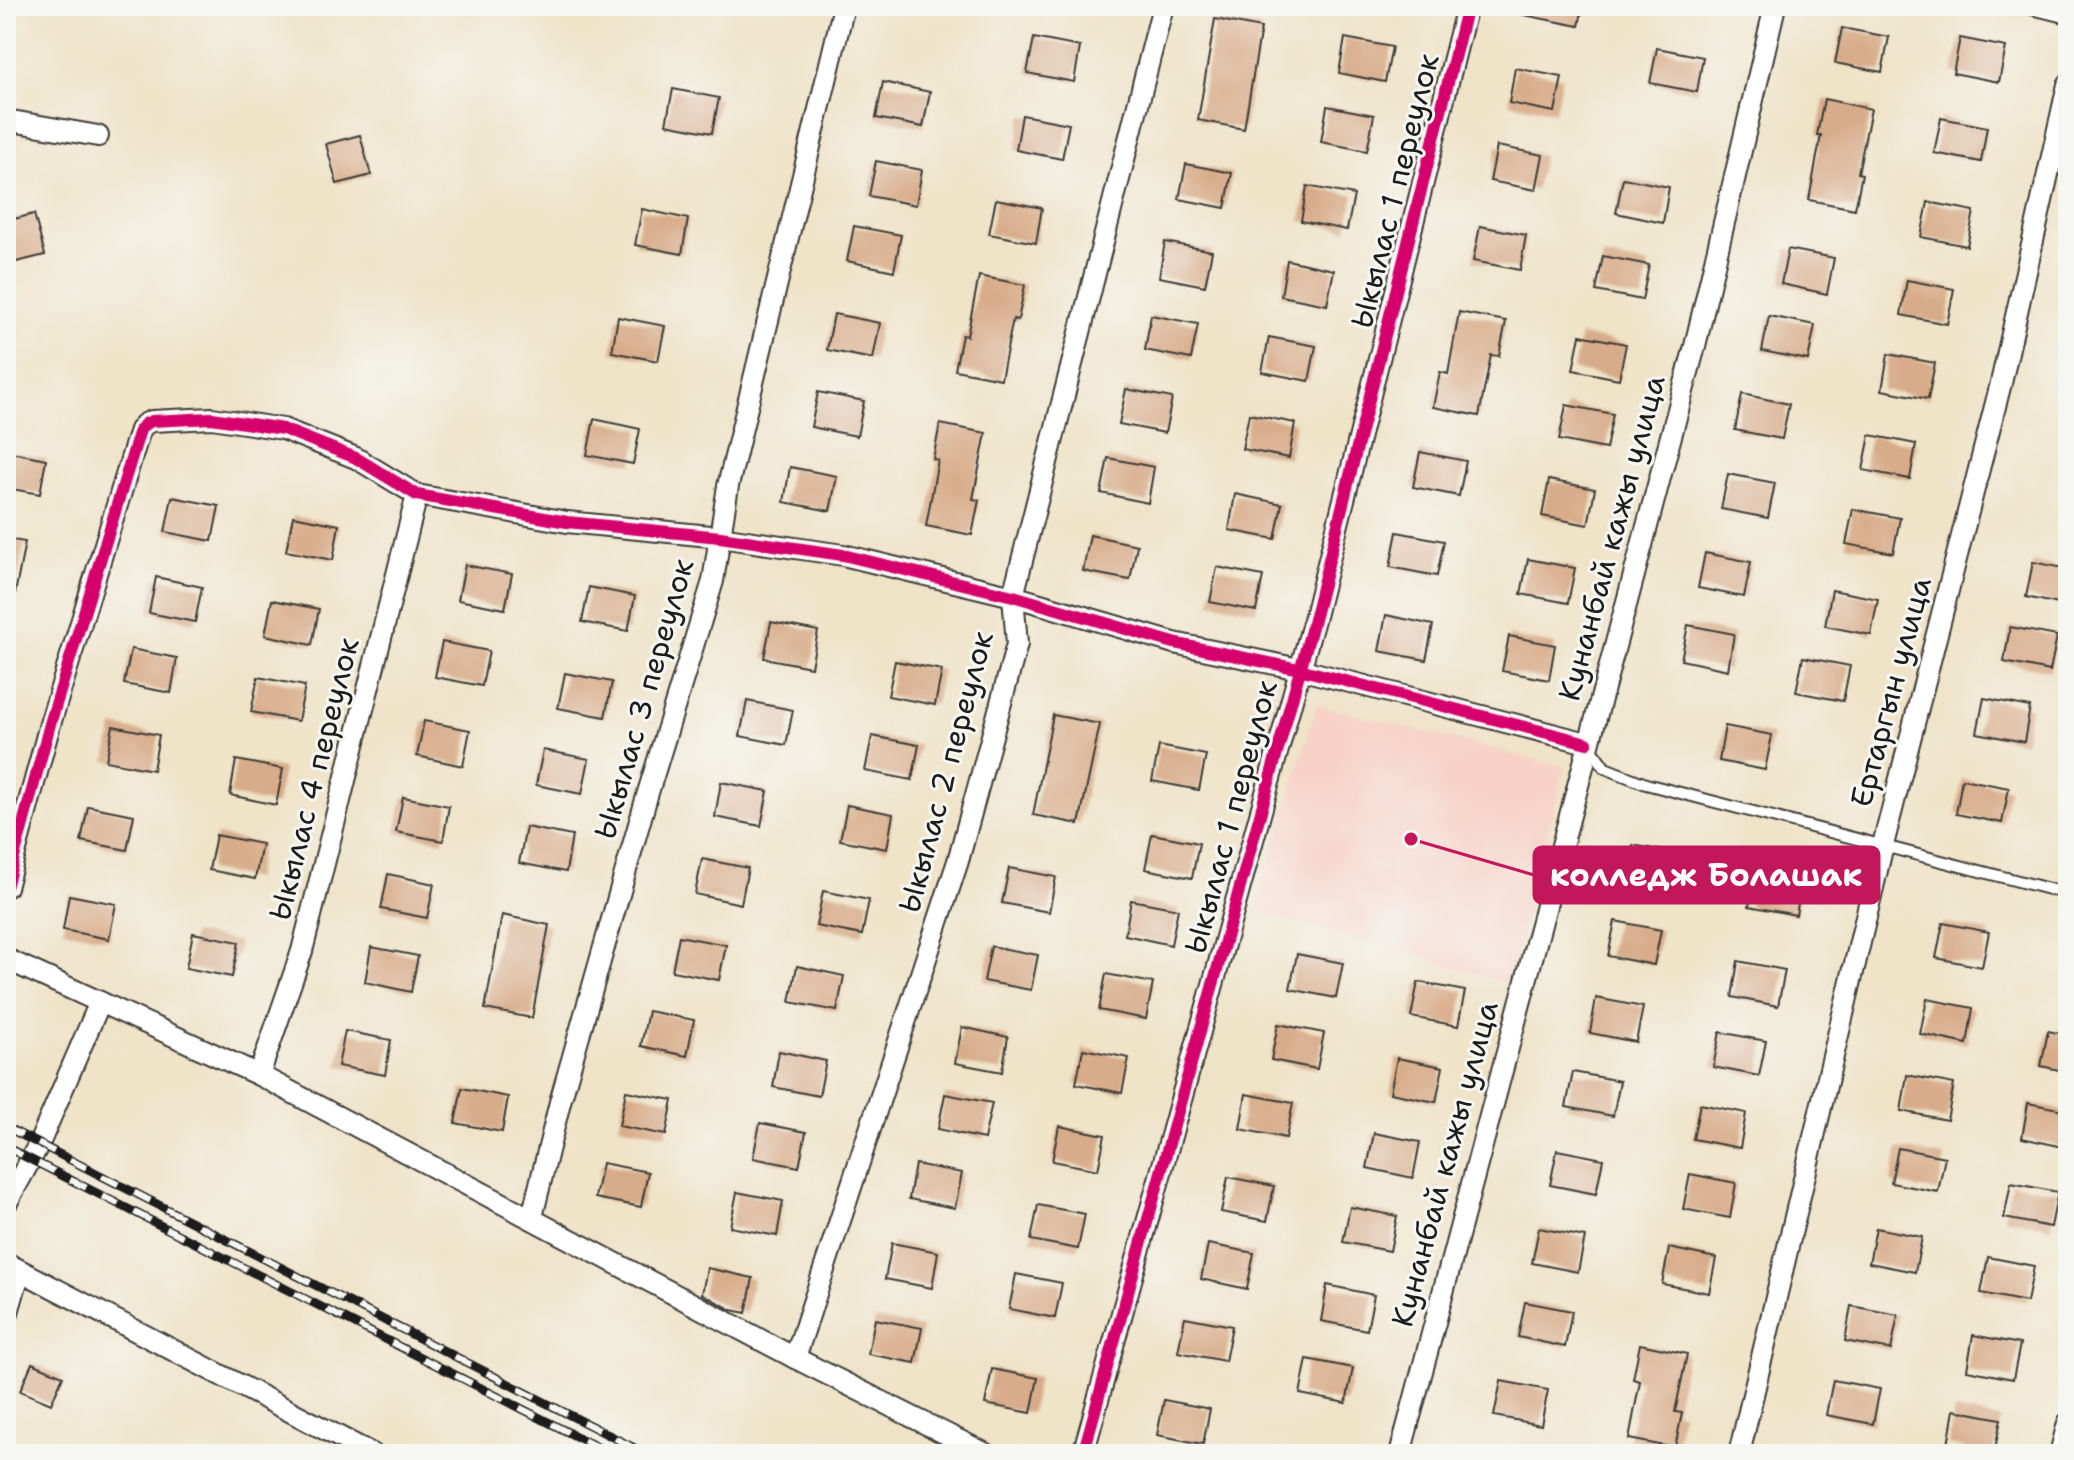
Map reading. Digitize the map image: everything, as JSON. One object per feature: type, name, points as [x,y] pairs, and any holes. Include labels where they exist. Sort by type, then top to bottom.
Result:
[{"type":"street","name":"Ыкылас 3 переулок","points":[[532,1217],[560,1102],[713,581],[728,486],[844,6]]},
{"type":"street","name":"Ыкылас 2 переулок","points":[[795,1358],[958,861],[1017,644],[1013,596],[1163,6]]},
{"type":"street","name":"Ыкылас 1 переулок","points":[[1083,1454],[1315,616],[1467,6]]},
{"type":"street","name":"Кунанбай кажы улица","points":[[1400,1454],[1695,346],[1775,6]]},
{"type":"street","name":"Ертаргын улица","points":[[1739,1454],[1883,845],[2001,383],[2068,85]]},
{"type":"street","points":[[6,120],[98,136]]},
{"type":"street","points":[[6,887],[55,709],[140,430],[145,424],[212,418],[283,429],[356,458],[417,495],[567,522],[720,537],[843,555],[1013,596],[1174,643],[1299,669],[1587,743]]},
{"type":"street","name":"Ыкылас 4 переулок","points":[[259,1075],[302,951],[417,495]]},
{"type":"street","points":[[6,959],[259,1075],[795,1358],[986,1454]]},
{"type":"street","points":[[6,1204],[39,1144],[100,1002]]},
{"type":"street","points":[[6,1319],[13,1267],[372,1454]]},
{"type":"street","points":[[2060,1454],[2068,1423]]},
{"type":"street","points":[[324,1454],[330,1433]]},
{"type":"lane","points":[[2020,6],[2068,18]]},
{"type":"lane","points":[[1587,743],[1605,768],[1646,784],[2068,894]]},
{"type":"shaded area","points":[[1317,705],[1565,767],[1508,984],[1387,946],[1255,911]]},
{"type":"building","points":[[1520,6],[1583,6],[1579,26],[1519,14]]},
{"type":"building","points":[[1215,19],[1261,28],[1244,129],[1198,120]]},
{"type":"building","points":[[1842,28],[1889,37],[1882,72],[1835,63]]},
{"type":"building","points":[[1034,38],[1080,47],[1074,82],[1027,73]]},
{"type":"building","points":[[1345,38],[1392,47],[1385,82],[1339,73]]},
{"type":"building","points":[[1960,38],[2006,47],[1999,82],[1953,73]]},
{"type":"building","points":[[1657,48],[1703,57],[1697,92],[1650,83]]},
{"type":"building","points":[[1515,68],[1562,77],[1555,112],[1509,103]]},
{"type":"building","points":[[883,82],[930,92],[923,127],[876,118]]},
{"type":"building","points":[[673,89],[719,98],[712,133],[666,124]]},
{"type":"building","points":[[1824,99],[1871,109],[1858,173],[1862,174],[1855,209],[1809,200]]},
{"type":"building","points":[[1327,106],[1374,115],[1367,151],[1321,142]]},
{"type":"building","points":[[1022,115],[1069,124],[1062,159],[1016,150]]},
{"type":"building","points":[[1941,118],[1987,127],[1981,162],[1934,153]]},
{"type":"building","points":[[360,135],[371,175],[337,184],[326,144]]},
{"type":"building","points":[[1497,146],[1543,155],[1536,190],[1490,181]]},
{"type":"building","points":[[876,161],[922,170],[916,205],[869,196]]},
{"type":"building","points":[[1186,164],[1232,173],[1225,208],[1179,199]]},
{"type":"building","points":[[1623,178],[1669,187],[1663,223],[1616,213]]},
{"type":"building","points":[[1307,186],[1354,195],[1347,230],[1301,221]]},
{"type":"building","points":[[996,199],[1042,208],[1036,243],[989,234]]},
{"type":"building","points":[[1928,202],[1974,211],[1967,246],[1921,237]]},
{"type":"building","points":[[642,209],[688,219],[682,254],[635,245]]},
{"type":"building","points":[[34,214],[45,255],[12,263],[6,243],[6,221]]},
{"type":"building","points":[[854,226],[901,235],[894,271],[847,261]]},
{"type":"building","points":[[1480,226],[1526,235],[1520,270],[1473,261]]},
{"type":"building","points":[[1165,242],[1212,251],[1205,286],[1159,277]]},
{"type":"building","points":[[1788,249],[1834,258],[1827,294],[1781,284]]},
{"type":"building","points":[[1603,256],[1649,265],[1642,300],[1596,291]]},
{"type":"building","points":[[1287,260],[1334,270],[1327,305],[1281,296]]},
{"type":"building","points":[[979,276],[1025,285],[1018,320],[1013,319],[1001,379],[955,370],[962,335],[967,336]]},
{"type":"building","points":[[1907,280],[1954,289],[1947,324],[1901,315]]},
{"type":"building","points":[[1459,312],[1506,321],[1499,356],[1491,355],[1479,416],[1433,407],[1440,372],[1448,374]]},
{"type":"building","points":[[834,314],[880,323],[873,359],[827,350]]},
{"type":"building","points":[[1151,315],[1198,324],[1191,359],[1145,350]]},
{"type":"building","points":[[1769,316],[1815,325],[1808,360],[1762,351]]},
{"type":"building","points":[[618,317],[665,326],[658,361],[612,352]]},
{"type":"building","points":[[1580,335],[1626,344],[1619,379],[1573,370]]},
{"type":"building","points":[[1269,337],[1316,346],[1309,381],[1262,372]]},
{"type":"building","points":[[1888,354],[1935,363],[1928,399],[1882,390]]},
{"type":"building","points":[[1126,389],[1172,398],[1165,433],[1119,424]]},
{"type":"building","points":[[818,392],[864,401],[857,436],[811,427]]},
{"type":"building","points":[[1742,394],[1789,404],[1782,439],[1735,430]]},
{"type":"building","points":[[1566,405],[1613,414],[1606,449],[1559,440]]},
{"type":"building","points":[[1249,414],[1295,423],[1289,458],[1242,449]]},
{"type":"building","points":[[594,419],[640,429],[633,464],[587,455]]},
{"type":"building","points":[[940,424],[986,433],[973,499],[979,500],[972,535],[926,526],[938,460],[933,459]]},
{"type":"building","points":[[1870,435],[1916,444],[1910,479],[1863,470]]},
{"type":"building","points":[[6,451],[46,459],[40,494],[6,488]]},
{"type":"building","points":[[1420,452],[1466,461],[1459,496],[1413,487]]},
{"type":"building","points":[[1108,458],[1154,467],[1148,503],[1101,493]]},
{"type":"building","points":[[790,467],[837,476],[830,511],[784,502]]},
{"type":"building","points":[[1728,474],[1775,483],[1768,518],[1721,509]]},
{"type":"building","points":[[1549,480],[1595,489],[1588,525],[1542,516]]},
{"type":"building","points":[[1235,494],[1282,504],[1275,539],[1229,530]]},
{"type":"building","points":[[172,497],[219,506],[212,541],[165,532]]},
{"type":"building","points":[[1853,509],[1900,518],[1893,553],[1846,544]]},
{"type":"building","points":[[293,516],[339,525],[333,560],[286,551]]},
{"type":"building","points":[[1397,532],[1444,541],[1437,576],[1390,567]]},
{"type":"building","points":[[1090,535],[1137,545],[1130,580],[1083,571]]},
{"type":"building","points":[[6,539],[25,542],[14,599],[6,598]]},
{"type":"building","points":[[1705,553],[1751,562],[1744,597],[1698,588]]},
{"type":"building","points":[[1528,559],[1575,568],[1568,603],[1521,594]]},
{"type":"building","points":[[2033,562],[2068,569],[2068,606],[2026,597]]},
{"type":"building","points":[[465,565],[512,574],[505,609],[458,600]]},
{"type":"building","points":[[1217,567],[1263,576],[1256,611],[1210,602]]},
{"type":"building","points":[[156,577],[202,587],[195,622],[149,613]]},
{"type":"building","points":[[589,587],[635,596],[628,631],[582,622]]},
{"type":"building","points":[[1832,590],[1878,599],[1871,635],[1825,626]]},
{"type":"building","points":[[272,600],[319,609],[312,645],[265,635]]},
{"type":"building","points":[[1386,615],[1433,625],[1426,660],[1379,651]]},
{"type":"building","points":[[771,622],[818,631],[811,667],[764,658]]},
{"type":"building","points":[[1688,625],[1734,634],[1728,670],[1681,660]]},
{"type":"building","points":[[2010,627],[2057,636],[2050,671],[2004,662]]},
{"type":"building","points":[[1509,636],[1555,645],[1549,680],[1502,671]]},
{"type":"building","points":[[442,642],[489,651],[482,686],[435,677]]},
{"type":"building","points":[[131,649],[177,658],[171,693],[124,684]]},
{"type":"building","points":[[1803,657],[1850,666],[1843,701],[1796,692]]},
{"type":"building","points":[[895,661],[942,670],[935,705],[888,696]]},
{"type":"building","points":[[565,673],[612,682],[605,717],[558,708]]},
{"type":"building","points":[[258,677],[305,686],[298,721],[251,712]]},
{"type":"building","points":[[1984,698],[2030,707],[2024,742],[1977,733]]},
{"type":"building","points":[[747,701],[793,710],[786,745],[740,736]]},
{"type":"building","points":[[1053,715],[1100,724],[1079,824],[1033,815]]},
{"type":"building","points":[[424,721],[470,730],[463,766],[417,756]]},
{"type":"building","points":[[113,726],[159,735],[153,770],[106,761]]},
{"type":"building","points":[[1725,726],[1772,735],[1765,770],[1719,761]]},
{"type":"building","points":[[872,736],[919,745],[912,780],[865,771]]},
{"type":"building","points":[[1159,746],[1206,755],[1199,790],[1152,781]]},
{"type":"building","points":[[543,750],[589,759],[582,794],[536,785]]},
{"type":"building","points":[[236,760],[283,769],[276,805],[230,795]]},
{"type":"building","points":[[1962,779],[2009,788],[2002,823],[1956,814]]},
{"type":"building","points":[[721,782],[768,791],[761,826],[715,817]]},
{"type":"building","points":[[403,797],[449,806],[443,841],[396,832]]},
{"type":"building","points":[[847,805],[893,814],[887,849],[840,840]]},
{"type":"building","points":[[88,806],[134,815],[127,850],[81,841]]},
{"type":"building","points":[[526,827],[572,836],[566,872],[519,863]]},
{"type":"building","points":[[1152,834],[1199,843],[1192,878],[1145,869]]},
{"type":"building","points":[[216,835],[262,844],[255,879],[209,870]]},
{"type":"building","points":[[1633,845],[1680,854],[1673,889],[1627,880]]},
{"type":"building","points":[[702,859],[748,868],[741,904],[695,894]]},
{"type":"building","points":[[1009,868],[1056,877],[1049,912],[1002,903]]},
{"type":"building","points":[[1756,871],[1802,880],[1796,915],[1749,906]]},
{"type":"building","points":[[388,874],[434,884],[427,918],[381,909]]},
{"type":"building","points":[[823,891],[869,900],[862,935],[816,926]]},
{"type":"building","points":[[69,895],[116,904],[109,939],[63,930]]},
{"type":"building","points":[[1131,900],[1178,909],[1171,945],[1125,935]]},
{"type":"building","points":[[502,915],[549,925],[532,1018],[485,1009]]},
{"type":"building","points":[[1615,921],[1661,930],[1654,965],[1608,956]]},
{"type":"building","points":[[1943,923],[1989,932],[1982,967],[1936,958]]},
{"type":"building","points":[[193,933],[239,942],[232,977],[186,968]]},
{"type":"building","points":[[679,936],[726,945],[719,980],[672,971]]},
{"type":"building","points":[[991,946],[1038,955],[1031,990],[984,981]]},
{"type":"building","points":[[371,947],[418,956],[411,992],[365,982]]},
{"type":"building","points":[[1297,954],[1343,963],[1336,998],[1290,989]]},
{"type":"building","points":[[1738,961],[1785,970],[1778,1006],[1732,997]]},
{"type":"building","points":[[797,966],[844,976],[837,1011],[790,1002]]},
{"type":"building","points":[[1106,974],[1153,983],[1146,1019],[1099,1010]]},
{"type":"building","points":[[1418,982],[1465,991],[1458,1026],[1411,1017]]},
{"type":"building","points":[[1596,998],[1643,1007],[1636,1042],[1590,1033]]},
{"type":"building","points":[[1927,999],[1973,1008],[1967,1044],[1920,1034]]},
{"type":"building","points":[[648,1011],[694,1020],[687,1056],[641,1046]]},
{"type":"building","points":[[1278,1024],[1324,1033],[1317,1069],[1271,1060]]},
{"type":"building","points":[[962,1027],[1008,1037],[1002,1072],[955,1063]]},
{"type":"building","points":[[345,1031],[391,1040],[385,1075],[338,1066]]},
{"type":"building","points":[[2048,1031],[2068,1035],[2068,1072],[2041,1066]]},
{"type":"building","points":[[1720,1032],[1766,1041],[1759,1076],[1713,1067]]},
{"type":"building","points":[[1083,1049],[1129,1058],[1122,1093],[1076,1084]]},
{"type":"building","points":[[779,1051],[826,1061],[819,1096],[773,1087]]},
{"type":"building","points":[[1397,1058],[1443,1067],[1436,1102],[1390,1093]]},
{"type":"building","points":[[1573,1072],[1620,1081],[1613,1116],[1566,1107]]},
{"type":"building","points":[[1907,1075],[1954,1084],[1947,1120],[1901,1111]]},
{"type":"building","points":[[462,1088],[508,1097],[502,1132],[455,1123]]},
{"type":"building","points":[[626,1091],[673,1100],[666,1135],[619,1126]]},
{"type":"building","points":[[945,1094],[992,1103],[984,1139],[938,1129]]},
{"type":"building","points":[[1246,1094],[1293,1103],[1286,1138],[1240,1129]]},
{"type":"building","points":[[2028,1103],[2068,1111],[2068,1148],[2022,1138]]},
{"type":"building","points":[[1700,1104],[1746,1113],[1740,1148],[1693,1139]]},
{"type":"building","points":[[760,1123],[806,1132],[799,1167],[753,1158]]},
{"type":"building","points":[[1059,1126],[1105,1135],[1098,1170],[1052,1161]]},
{"type":"building","points":[[1374,1133],[1420,1142],[1413,1178],[1367,1168]]},
{"type":"building","points":[[1898,1148],[1945,1157],[1938,1192],[1891,1183]]},
{"type":"building","points":[[1557,1150],[1603,1159],[1596,1194],[1550,1185]]},
{"type":"building","points":[[602,1163],[648,1172],[641,1207],[595,1198]]},
{"type":"building","points":[[915,1164],[962,1173],[955,1208],[909,1199]]},
{"type":"building","points":[[1690,1174],[1736,1183],[1730,1218],[1683,1209]]},
{"type":"building","points":[[1228,1177],[1274,1186],[1267,1221],[1221,1212]]},
{"type":"building","points":[[2011,1183],[2058,1192],[2051,1227],[2004,1218]]},
{"type":"building","points":[[737,1192],[783,1201],[777,1236],[730,1227]]},
{"type":"building","points":[[1038,1205],[1085,1214],[1078,1249],[1031,1240]]},
{"type":"building","points":[[1350,1207],[1397,1216],[1390,1251],[1343,1242]]},
{"type":"building","points":[[1539,1228],[1585,1237],[1578,1272],[1532,1263]]},
{"type":"building","points":[[1876,1228],[1922,1237],[1915,1272],[1869,1263]]},
{"type":"building","points":[[892,1243],[938,1252],[932,1288],[885,1279]]},
{"type":"building","points":[[1208,1244],[1254,1253],[1247,1289],[1201,1279]]},
{"type":"building","points":[[1669,1248],[1716,1258],[1709,1293],[1662,1284]]},
{"type":"building","points":[[1988,1257],[2034,1266],[2027,1302],[1981,1293]]},
{"type":"building","points":[[707,1268],[753,1278],[746,1313],[732,1310],[702,1294]]},
{"type":"building","points":[[1016,1274],[1062,1283],[1055,1318],[1009,1309]]},
{"type":"building","points":[[1327,1285],[1374,1295],[1367,1330],[1321,1321]]},
{"type":"building","points":[[1525,1302],[1572,1311],[1565,1347],[1518,1337]]},
{"type":"building","points":[[1851,1306],[1898,1315],[1891,1350],[1845,1341]]},
{"type":"building","points":[[1185,1317],[1232,1326],[1225,1361],[1178,1352]]},
{"type":"building","points":[[875,1319],[922,1328],[915,1363],[868,1354]]},
{"type":"building","points":[[1973,1335],[2020,1344],[2013,1379],[1967,1370]]},
{"type":"building","points":[[1640,1344],[1687,1354],[1675,1412],[1682,1413],[1675,1448],[1629,1439],[1640,1381],[1633,1379]]},
{"type":"building","points":[[1307,1359],[1353,1368],[1346,1403],[1300,1394]]},
{"type":"building","points":[[32,1363],[63,1376],[51,1404],[20,1391]]},
{"type":"building","points":[[992,1369],[1038,1378],[1031,1413],[985,1404]]},
{"type":"building","points":[[1833,1380],[1880,1389],[1873,1424],[1826,1415]]},
{"type":"building","points":[[1501,1381],[1548,1390],[1541,1425],[1494,1416]]},
{"type":"building","points":[[1164,1400],[1210,1409],[1203,1444],[1157,1435]]},
{"type":"building","points":[[1954,1410],[2001,1419],[1994,1454],[1948,1445]]},
{"type":"railway","points":[[6,1127],[646,1454]]},
{"type":"railway","points":[[6,1147],[611,1454]]},
{"type":"cycle path","points":[[1083,1454],[1315,616],[1467,6]]},
{"type":"cycle path","points":[[6,887],[50,724],[140,430],[152,421],[212,418],[283,429],[356,458],[417,495],[567,522],[720,537],[843,555],[1013,596],[1174,643],[1299,669],[1587,743]]},
{"type":"place","name":"колледж Болашак","points":[[1411,839]]}]
